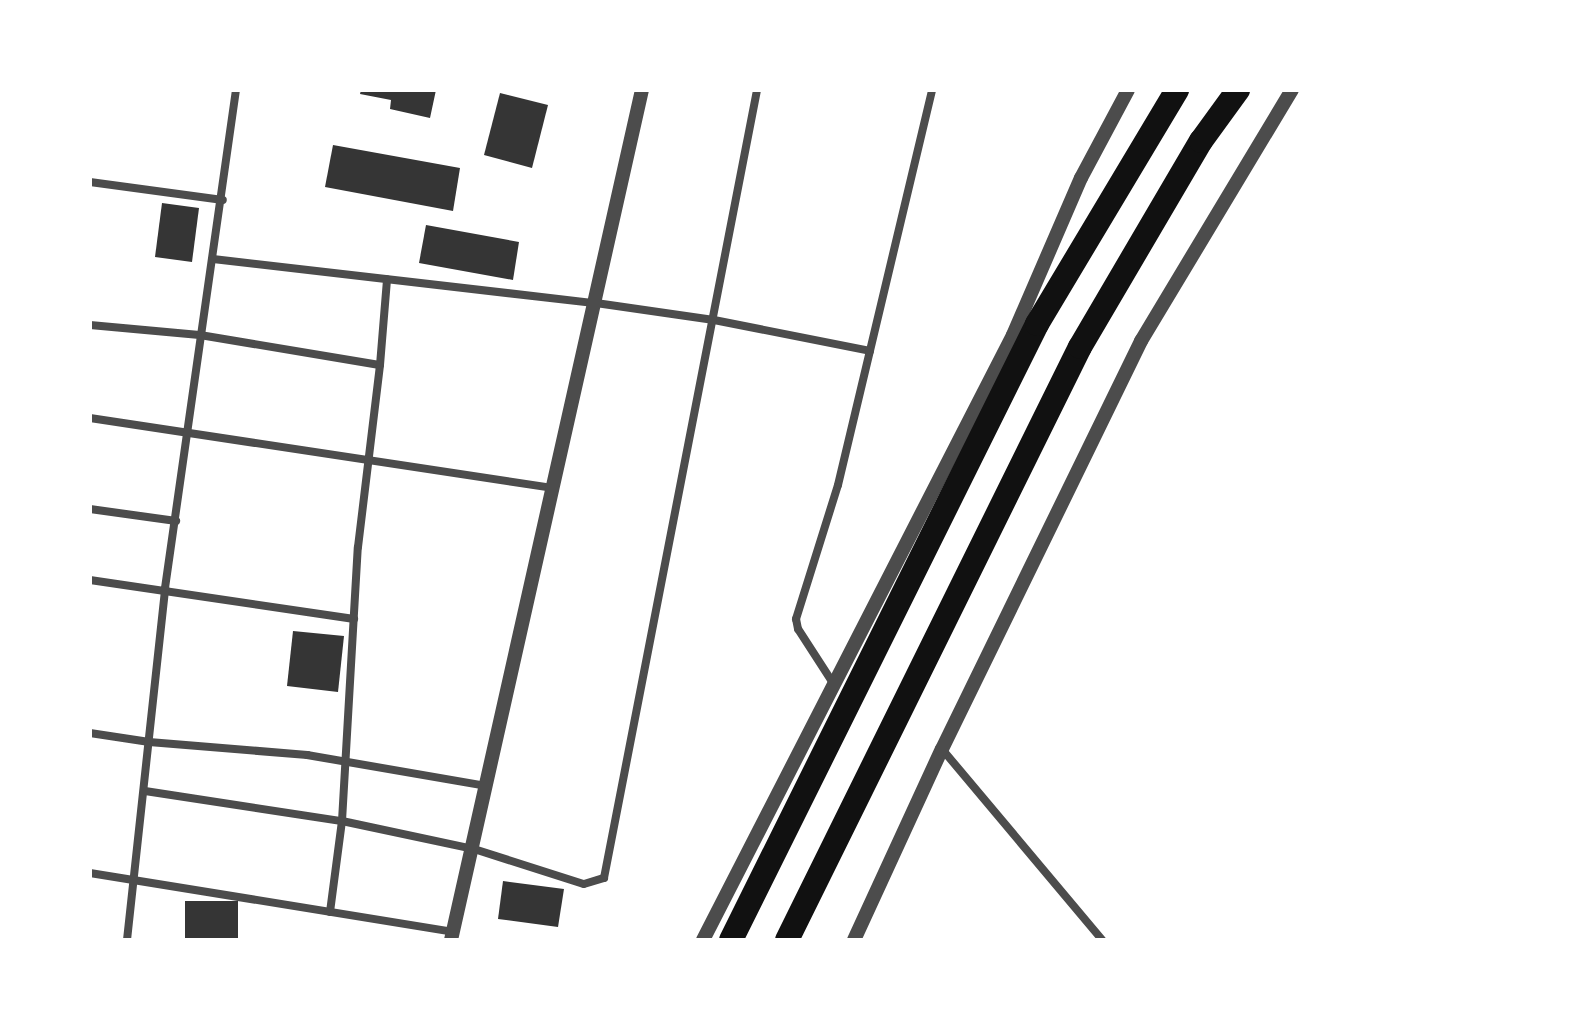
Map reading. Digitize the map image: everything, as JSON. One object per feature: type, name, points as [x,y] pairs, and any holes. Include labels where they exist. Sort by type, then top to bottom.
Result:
[{"type":"highway","points":[[731,940],[1037,324],[1177,90]]},
{"type":"highway","points":[[787,940],[1080,347],[1201,141],[1238,90]]},
{"type":"street","points":[[127,940],[185,431],[223,200],[236,90]]},
{"type":"street","points":[[90,873],[330,912],[452,936],[474,849],[642,90]]},
{"type":"street","points":[[145,791],[342,821],[474,849],[584,884],[604,878],[757,90]]},
{"type":"street","points":[[833,683],[796,619],[838,485],[932,90]]},
{"type":"street","points":[[703,940],[1013,335],[1081,178],[1128,90]]},
{"type":"street","points":[[854,940],[942,749],[1141,341],[1292,90]]},
{"type":"street","points":[[90,182],[223,200]]},
{"type":"street","points":[[213,259],[596,303],[714,320],[870,351]]},
{"type":"street","points":[[330,912],[342,821],[354,619],[387,279]]},
{"type":"street","points":[[90,325],[200,335],[380,365]]},
{"type":"street","points":[[90,418],[554,488]]},
{"type":"street","points":[[90,509],[176,521]]},
{"type":"street","points":[[90,580],[165,588],[354,619]]},
{"type":"street","points":[[90,733],[149,742],[346,760],[487,786]]},
{"type":"street","points":[[942,749],[1102,940]]},
{"type":"building","points":[[361,90],[436,90],[430,118],[390,109],[391,100],[360,94]]},
{"type":"building","points":[[500,93],[548,105],[532,168],[484,155]]},
{"type":"building","points":[[333,145],[460,168],[453,211],[325,187]]},
{"type":"building","points":[[162,203],[199,208],[192,262],[155,257]]},
{"type":"building","points":[[426,225],[519,242],[513,280],[419,263]]},
{"type":"building","points":[[293,631],[344,636],[338,692],[287,686]]},
{"type":"building","points":[[503,881],[564,889],[558,927],[498,919]]},
{"type":"building","points":[[185,901],[238,901],[238,940],[185,940]]}]
